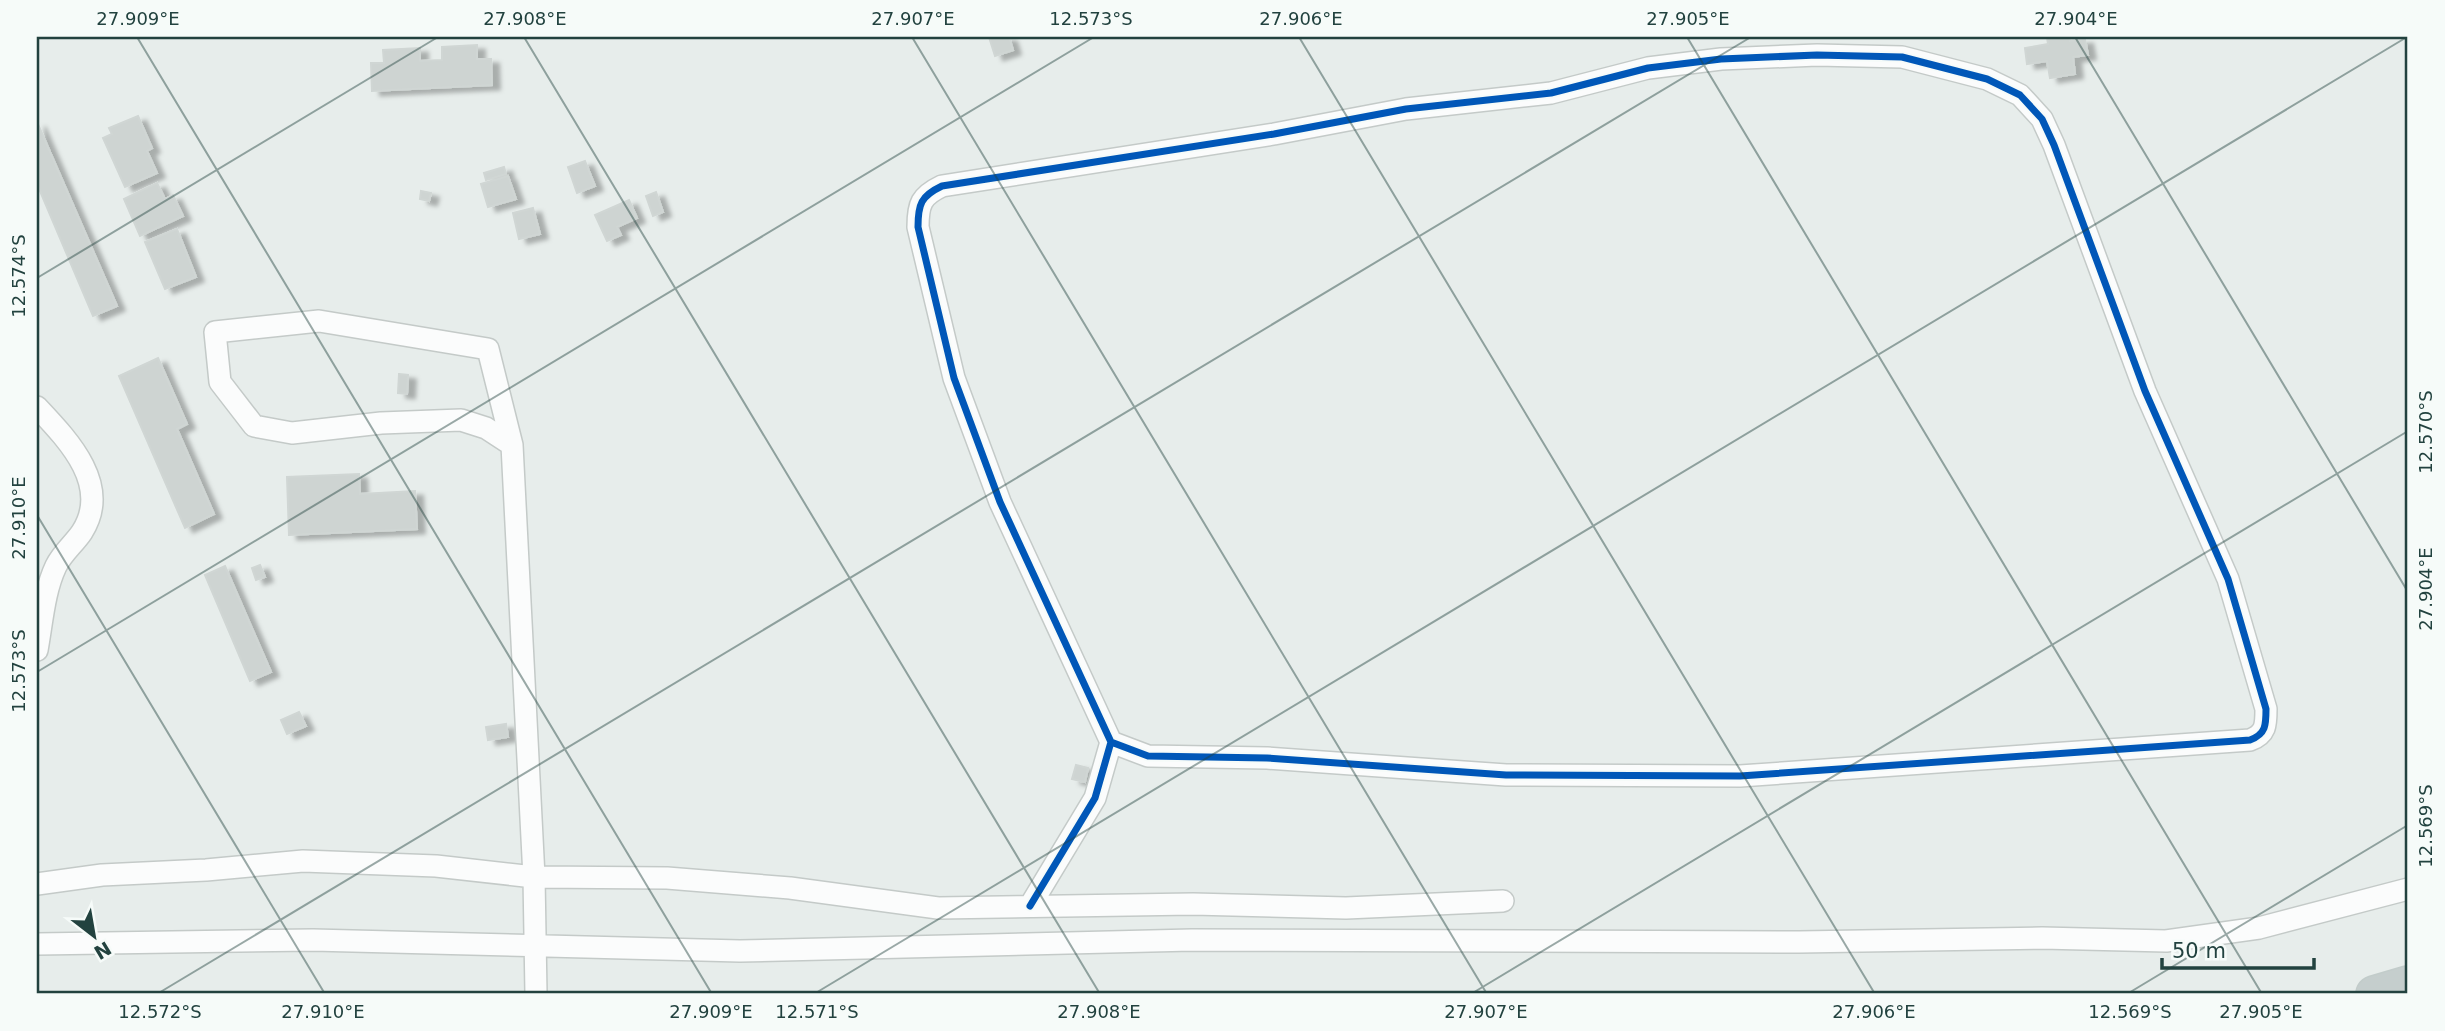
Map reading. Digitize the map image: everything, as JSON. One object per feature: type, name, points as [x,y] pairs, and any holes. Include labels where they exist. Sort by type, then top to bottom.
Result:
[{"type":"highway","points":[[2374,994],[2408,984]]},
{"type":"street","points":[[1030,906],[1095,798],[1111,742],[1000,502],[954,378],[918,228],[918,207],[925,195],[942,186],[1274,134],[1342,119],[1550,93],[1648,68],[1721,59],[1817,55],[1902,57],[1987,79],[2020,95],[2042,118],[2054,145],[2145,391],[2228,579],[2266,709],[2266,728],[2260,736],[2250,740],[1740,776],[1506,775],[1267,758],[1148,756],[1111,742]]},
{"type":"street","points":[[512,444],[486,428],[461,420],[381,423],[292,433],[254,426],[220,382],[215,332],[318,321],[488,349],[512,444],[534,877],[536,994]]},
{"type":"street","points":[[37,407],[68,440],[82,460],[93,503],[81,533],[66,548],[55,569],[37,650]]},
{"type":"street","points":[[37,884],[102,875],[206,870],[303,861],[436,866],[534,877],[681,879],[790,888],[938,908],[1206,904],[1346,908],[1503,901]]},
{"type":"street","points":[[37,944],[313,940],[740,951],[1192,940],[1799,942],[2042,938],[2166,941],[2259,928],[2408,889]]},
{"type":"building","points":[[989,37],[1009,37],[1013,50],[995,56]]},
{"type":"building","points":[[2047,37],[2069,37],[2070,41],[2085,39],[2088,55],[2073,57],[2075,74],[2050,78],[2047,61],[2027,64],[2025,48],[2048,44]]},
{"type":"building","points":[[477,45],[477,59],[491,59],[492,85],[372,91],[371,63],[384,63],[383,50],[420,48],[420,61],[442,60],[442,47]]},
{"type":"building","points":[[138,116],[152,148],[147,151],[157,173],[125,187],[103,138],[112,134],[109,128]]},
{"type":"building","points":[[37,122],[117,306],[93,316],[37,184]]},
{"type":"building","points":[[585,161],[595,186],[577,193],[568,167]]},
{"type":"building","points":[[504,167],[506,174],[486,180],[484,173]]},
{"type":"building","points":[[508,176],[516,199],[488,207],[481,184]]},
{"type":"building","points":[[157,183],[165,199],[173,195],[183,216],[140,236],[124,199]]},
{"type":"building","points":[[421,191],[431,193],[429,201],[420,199]]},
{"type":"building","points":[[656,192],[663,212],[653,216],[646,196]]},
{"type":"building","points":[[629,200],[637,218],[617,227],[621,235],[607,241],[595,215]]},
{"type":"building","points":[[533,208],[540,234],[519,239],[513,213]]},
{"type":"building","points":[[177,229],[196,277],[165,289],[145,242]]},
{"type":"building","points":[[158,358],[187,424],[177,429],[214,514],[185,528],[119,376]]},
{"type":"building","points":[[399,374],[408,375],[407,394],[398,393]]},
{"type":"building","points":[[359,474],[360,494],[415,491],[417,529],[289,535],[287,477]]},
{"type":"building","points":[[260,565],[265,577],[256,580],[252,568]]},
{"type":"building","points":[[225,566],[271,672],[250,681],[205,575]]},
{"type":"building","points":[[299,712],[306,726],[287,734],[281,720]]},
{"type":"building","points":[[506,724],[508,737],[488,740],[486,727]]},
{"type":"building","points":[[1076,765],[1088,768],[1085,782],[1072,779]]},
{"type":"cycle path","points":[[1030,906],[1095,798],[1111,742],[1000,502],[954,378],[918,227],[920,207],[925,197],[942,186],[1274,134],[1406,109],[1551,93],[1648,68],[1721,59],[1817,55],[1902,57],[1987,79],[2020,95],[2042,119],[2054,145],[2145,391],[2228,579],[2266,709],[2264,728],[2250,740],[1740,776],[1506,775],[1267,758],[1148,756],[1111,742]]}]
